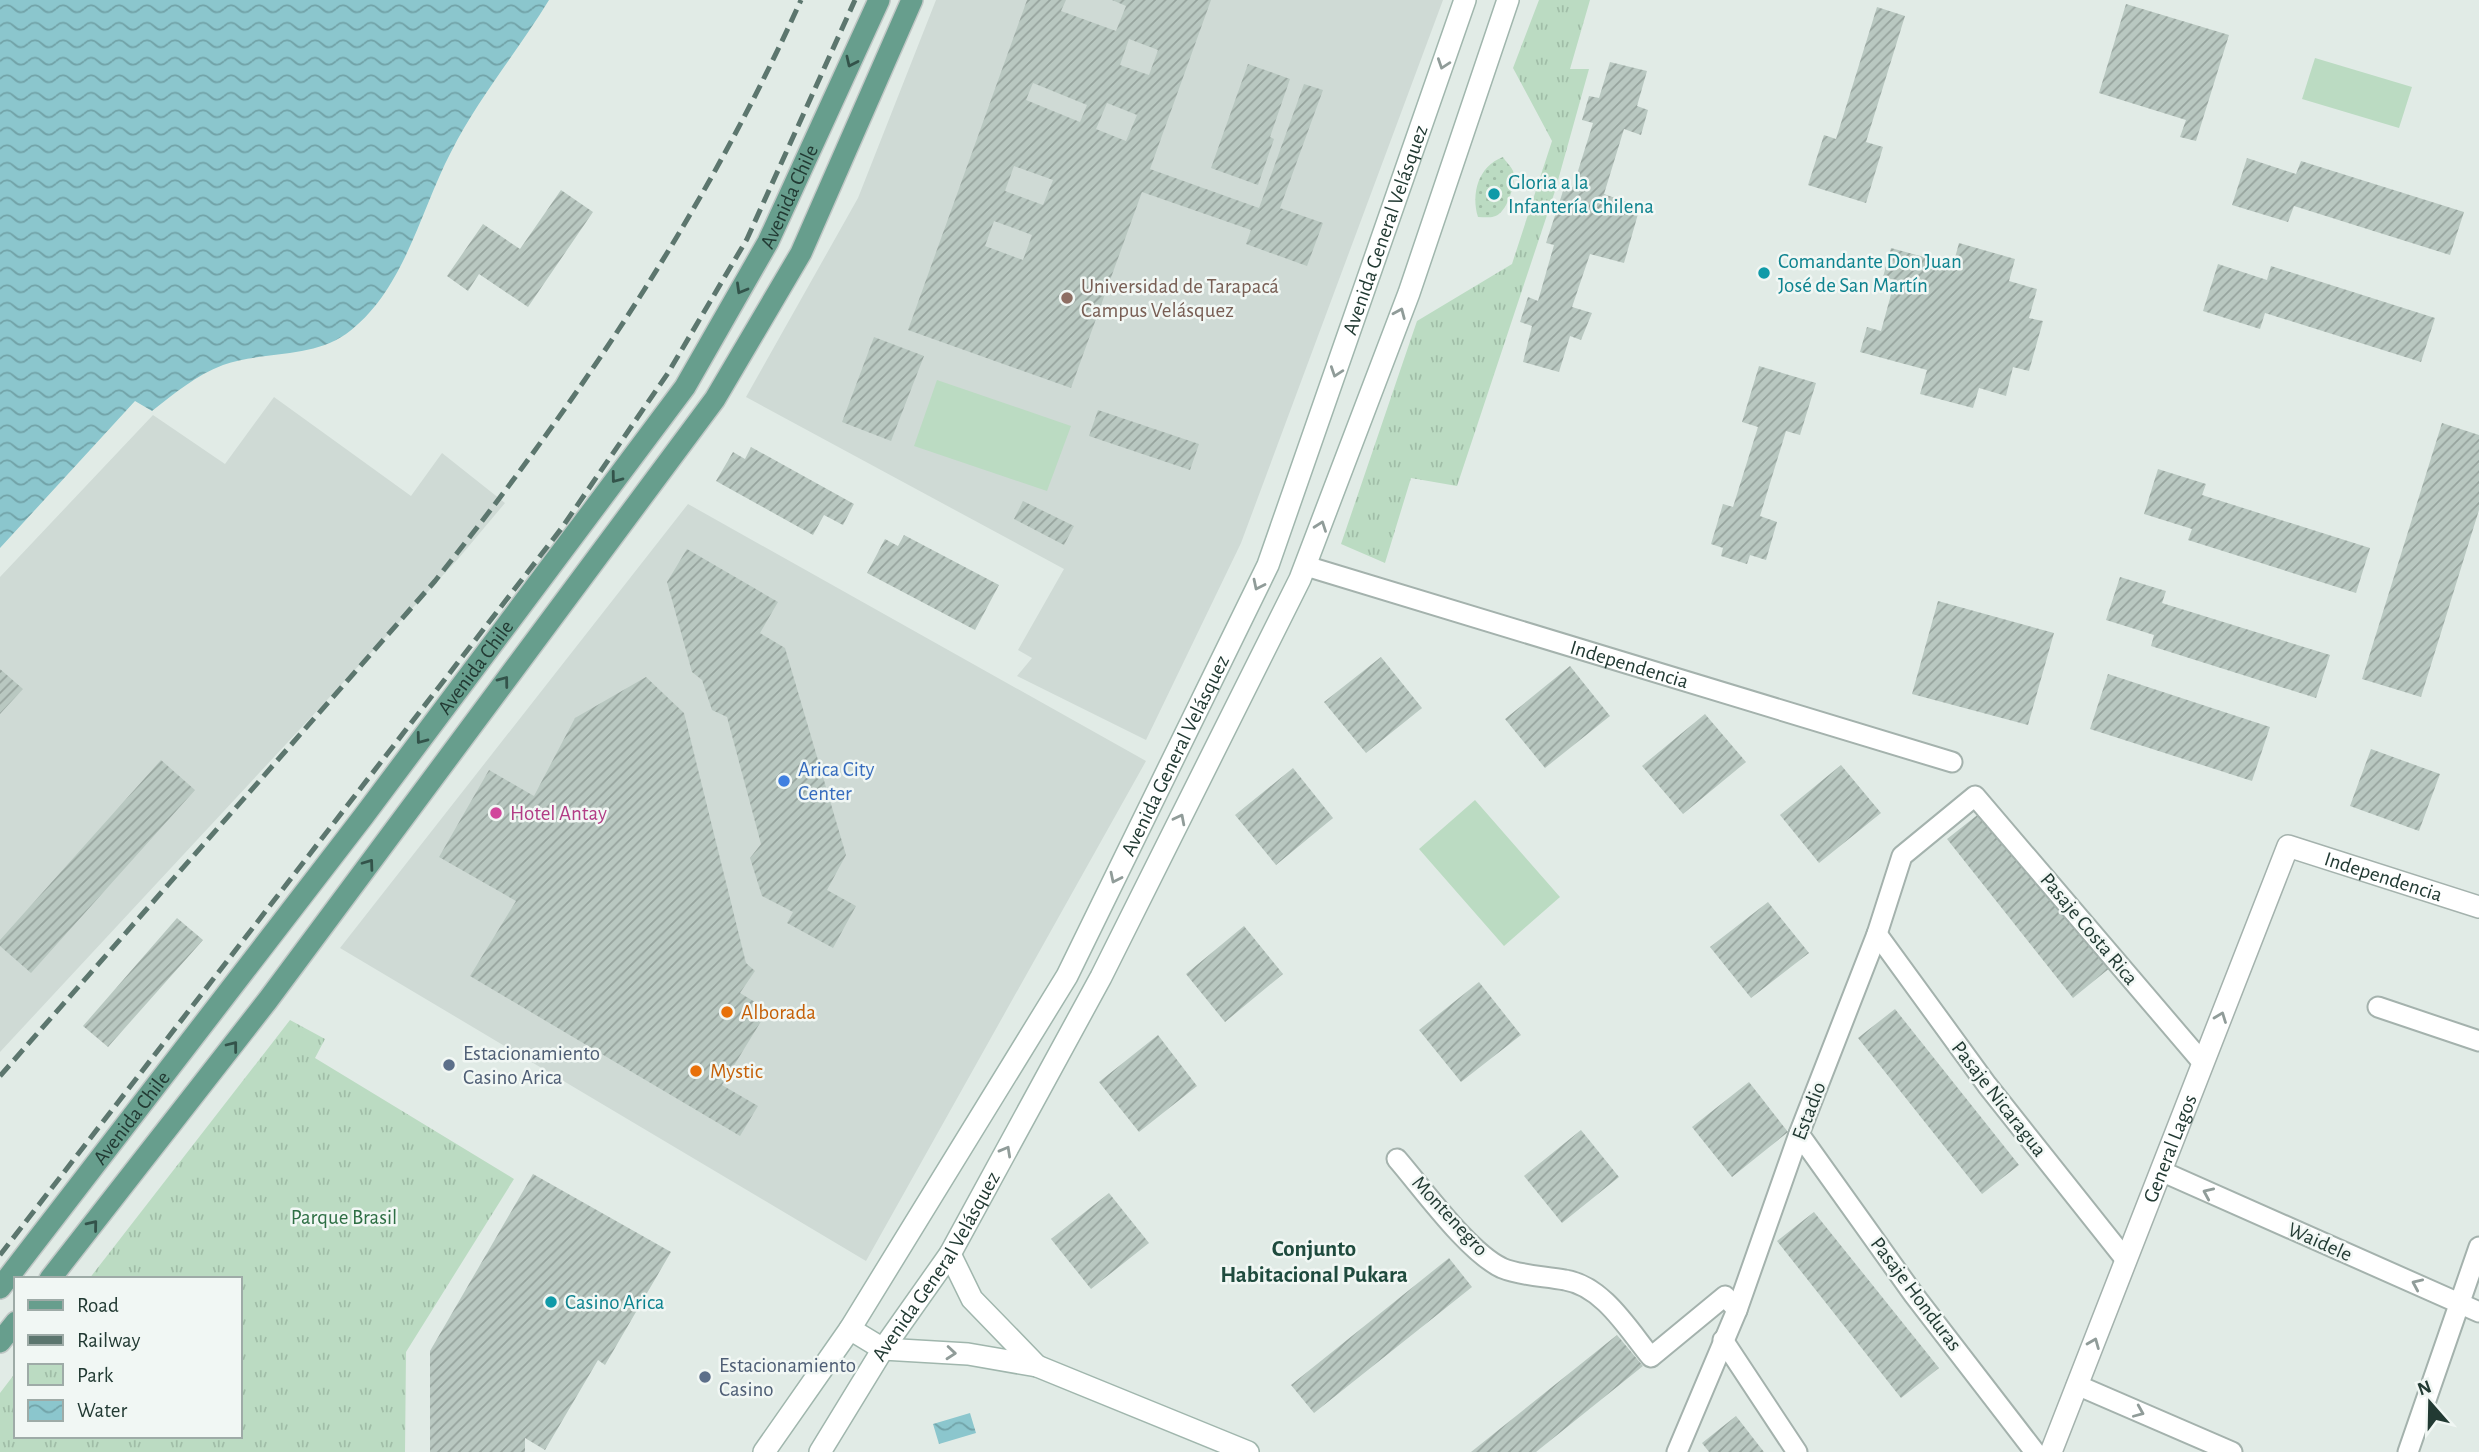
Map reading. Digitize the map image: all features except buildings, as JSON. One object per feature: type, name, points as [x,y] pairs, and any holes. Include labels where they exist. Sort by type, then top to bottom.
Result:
[{"type":"main road","name":"Avenida Chile","points":[[0,1288],[275,930],[685,387],[756,263],[879,0]]},
{"type":"main road","name":"Avenida Chile","points":[[52,1277],[305,950],[715,399],[801,253],[912,0]]},
{"type":"main road","name":"Avenida General Velásquez","points":[[764,1452],[850,1329],[1067,976],[1271,557],[1465,0]]},
{"type":"main road","name":"Avenida General Velásquez","points":[[820,1452],[883,1349],[950,1254],[1101,977],[1306,566],[1409,293],[1508,0]]},
{"type":"main road","points":[[756,263],[786,279]]},
{"type":"main road","name":"General Lagos","points":[[2051,1452],[2288,846]]},
{"type":"main road","name":"Independencia","points":[[2288,846],[2479,907]]},
{"type":"main road","points":[[275,930],[305,950]]},
{"type":"main road","points":[[950,1254],[972,1299],[1037,1366]]},
{"type":"main road","points":[[0,1342],[14,1324]]},
{"type":"main road","points":[[850,1329],[883,1349],[968,1354],[1037,1366],[1248,1452]]},
{"type":"street","name":"Independencia","points":[[1306,566],[1952,762]]},
{"type":"street","name":"Estadio","points":[[1677,1452],[1737,1310],[1799,1134],[1877,934],[1902,856],[1975,796]]},
{"type":"street","name":"Pasaje Costa Rica","points":[[1975,796],[2203,1063]]},
{"type":"street","name":"Pasaje Nicaragua","points":[[1877,934],[1987,1085],[2126,1260]]},
{"type":"street","points":[[2378,1007],[2479,1041]]},
{"type":"street","name":"Pasaje Honduras","points":[[1799,1134],[1914,1294],[2035,1452]]},
{"type":"street","name":"Montenegro","points":[[1397,1159],[1475,1248],[1502,1267],[1539,1277],[1568,1280],[1593,1289],[1651,1357],[1725,1296],[1737,1310]]},
{"type":"street","name":"Waidele","points":[[2161,1171],[2479,1312]]},
{"type":"street","points":[[2408,1452],[2479,1247]]},
{"type":"street","points":[[1723,1340],[1797,1452]]},
{"type":"street","points":[[2077,1385],[2231,1452]]},
{"type":"shaded area","name":"Universidad de Tarapacá Campus Velásquez","points":[[936,0],[1443,0],[1241,543],[1146,740],[1017,676],[1032,658],[1018,650],[1064,569],[746,397],[858,198]]},
{"type":"shaded area","points":[[274,397],[411,496],[442,453],[505,503],[458,559],[0,1052],[0,577],[153,415],[225,464]]},
{"type":"shaded area","points":[[688,504],[1146,761],[866,1261],[340,948]]},
{"type":"green space","points":[[1539,0],[1590,0],[1570,69],[1589,69],[1555,191],[1457,486],[1411,478],[1385,563],[1341,544],[1417,321],[1512,264],[1552,141],[1513,68]]},
{"type":"green space","points":[[2315,58],[2412,87],[2399,128],[2302,99]]},
{"type":"green space","points":[[1503,157],[1514,175],[1509,199],[1498,215],[1478,217],[1475,199],[1478,182],[1494,161]]},
{"type":"green space","points":[[937,380],[1071,426],[1047,491],[914,446]]},
{"type":"green space","points":[[1475,800],[1560,897],[1504,946],[1419,849]]},
{"type":"green space","name":"Parque Brasil","points":[[290,1020],[325,1039],[315,1058],[514,1179],[406,1352],[405,1452],[0,1452],[0,1393],[14,1375],[14,1438],[242,1438],[242,1277],[91,1277]]},
{"type":"water","points":[[0,0],[549,0],[462,132],[440,175],[397,274],[366,317],[332,342],[302,351],[238,361],[213,369],[186,385],[152,411],[135,401],[0,548]]},
{"type":"water","points":[[970,1413],[976,1433],[939,1444],[933,1424]]},
{"type":"railway","points":[[0,1076],[435,581],[540,444],[589,374],[681,229],[764,78],[801,0]]},
{"type":"railway","points":[[0,1255],[561,529],[668,373],[747,239],[855,0]]},
{"type":"place","name":"Gloria a la Infantería Chilena","points":[[1494,194]]},
{"type":"place","name":"Comandante Don Juan José de San Martín","points":[[1764,273]]},
{"type":"place","name":"Universidad de Tarapacá Campus Velásquez","points":[[1067,298]]},
{"type":"place","name":"Arica City Center","points":[[784,781]]},
{"type":"place","name":"Hotel Antay","points":[[496,813]]},
{"type":"place","name":"Alborada","points":[[727,1012]]},
{"type":"place","name":"Estacionamiento Casino Arica","points":[[449,1065]]},
{"type":"place","name":"Mystic","points":[[696,1071]]},
{"type":"place","name":"Casino Arica","points":[[551,1302]]},
{"type":"place","name":"Estacionamiento Casino","points":[[705,1377]]},
{"type":"district","name":"Conjunto Habitacional Pukara","points":[[1314,1262]]}]
